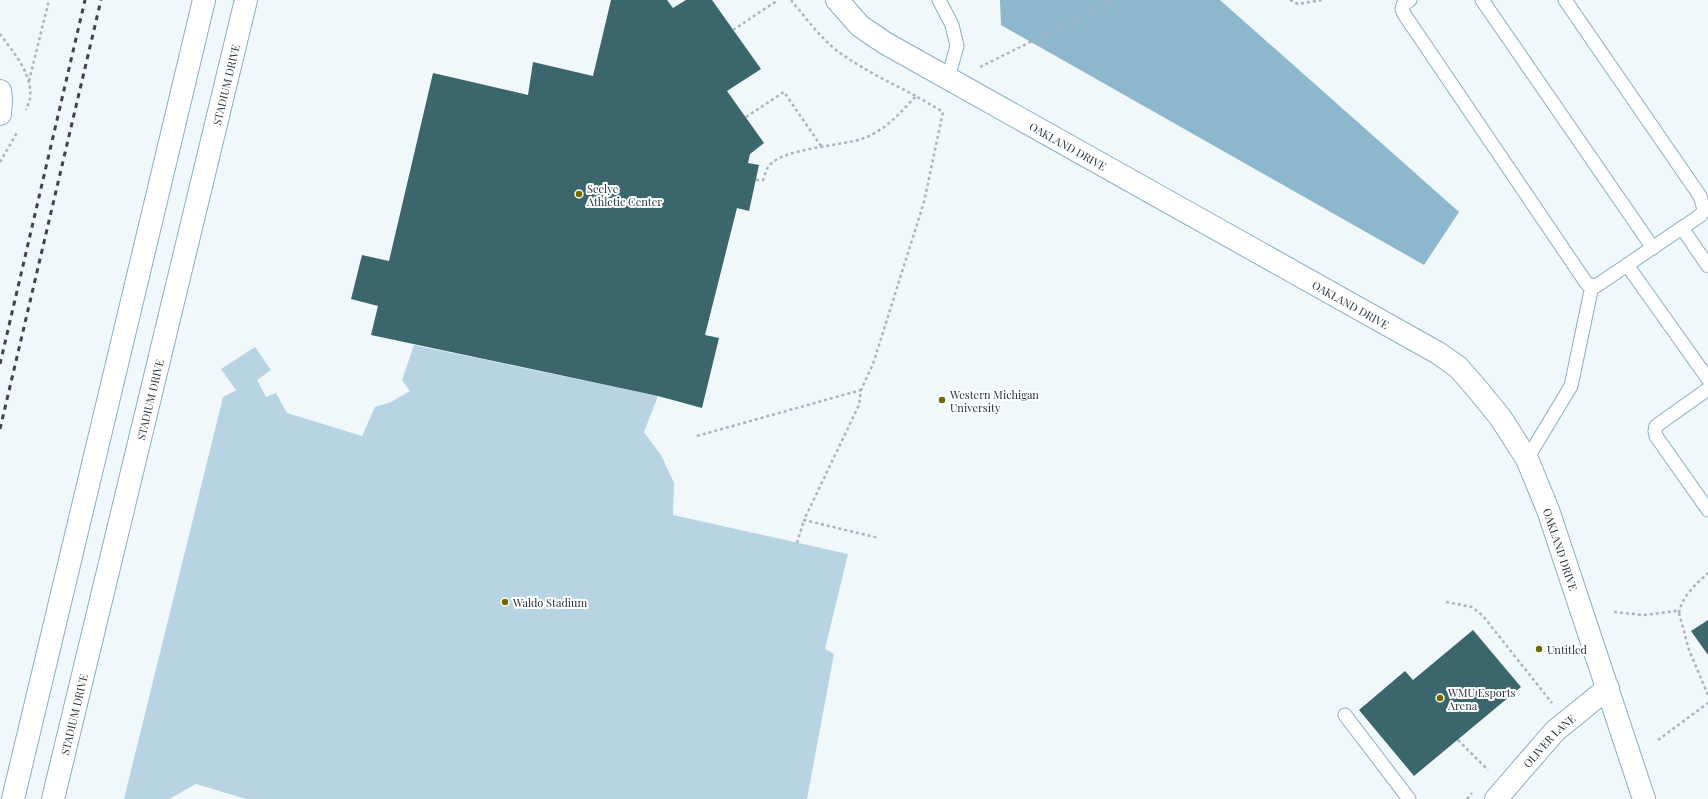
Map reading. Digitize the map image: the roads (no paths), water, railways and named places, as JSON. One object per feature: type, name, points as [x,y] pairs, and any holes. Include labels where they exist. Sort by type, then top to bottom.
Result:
[{"type":"main road","points":[[13,799],[204,0]]},
{"type":"main road","name":"STADIUM DRIVE","points":[[53,799],[246,0]]},
{"type":"main road","name":"OAKLAND DRIVE","points":[[837,0],[860,26],[885,43],[1438,353],[1458,367],[1500,417],[1527,459],[1548,510],[1644,799]]},
{"type":"main road","name":"OLIVER LANE","points":[[1496,799],[1555,731],[1608,688]]},
{"type":"lane","points":[[939,0],[952,25],[958,46],[948,78]]},
{"type":"lane","points":[[1410,0],[1404,4],[1402,9],[1404,14],[1587,284],[1596,286],[1701,215],[1704,209],[1700,196],[1565,0]]},
{"type":"lane","points":[[1482,0],[1653,248]]},
{"type":"lane","points":[[1682,228],[1708,266]]},
{"type":"lane","points":[[1627,265],[1708,379]]},
{"type":"lane","points":[[1527,459],[1571,386],[1592,286]]},
{"type":"lane","points":[[1708,389],[1656,426],[1655,431],[1656,436],[1708,510]]},
{"type":"lane","points":[[1344,715],[1409,799]]},
{"type":"railway","points":[[0,364],[85,0]]},
{"type":"railway","points":[[0,429],[101,0]]},
{"type":"place","name":"Seelye Athletic Center","points":[[579,194]]},
{"type":"place","name":"Western Michigan University","points":[[942,400]]},
{"type":"place","name":"Waldo Stadium","points":[[505,602]]},
{"type":"place","name":"Untitled","points":[[1539,649]]},
{"type":"place","name":"WMU Esports Arena","points":[[1440,698]]}]
